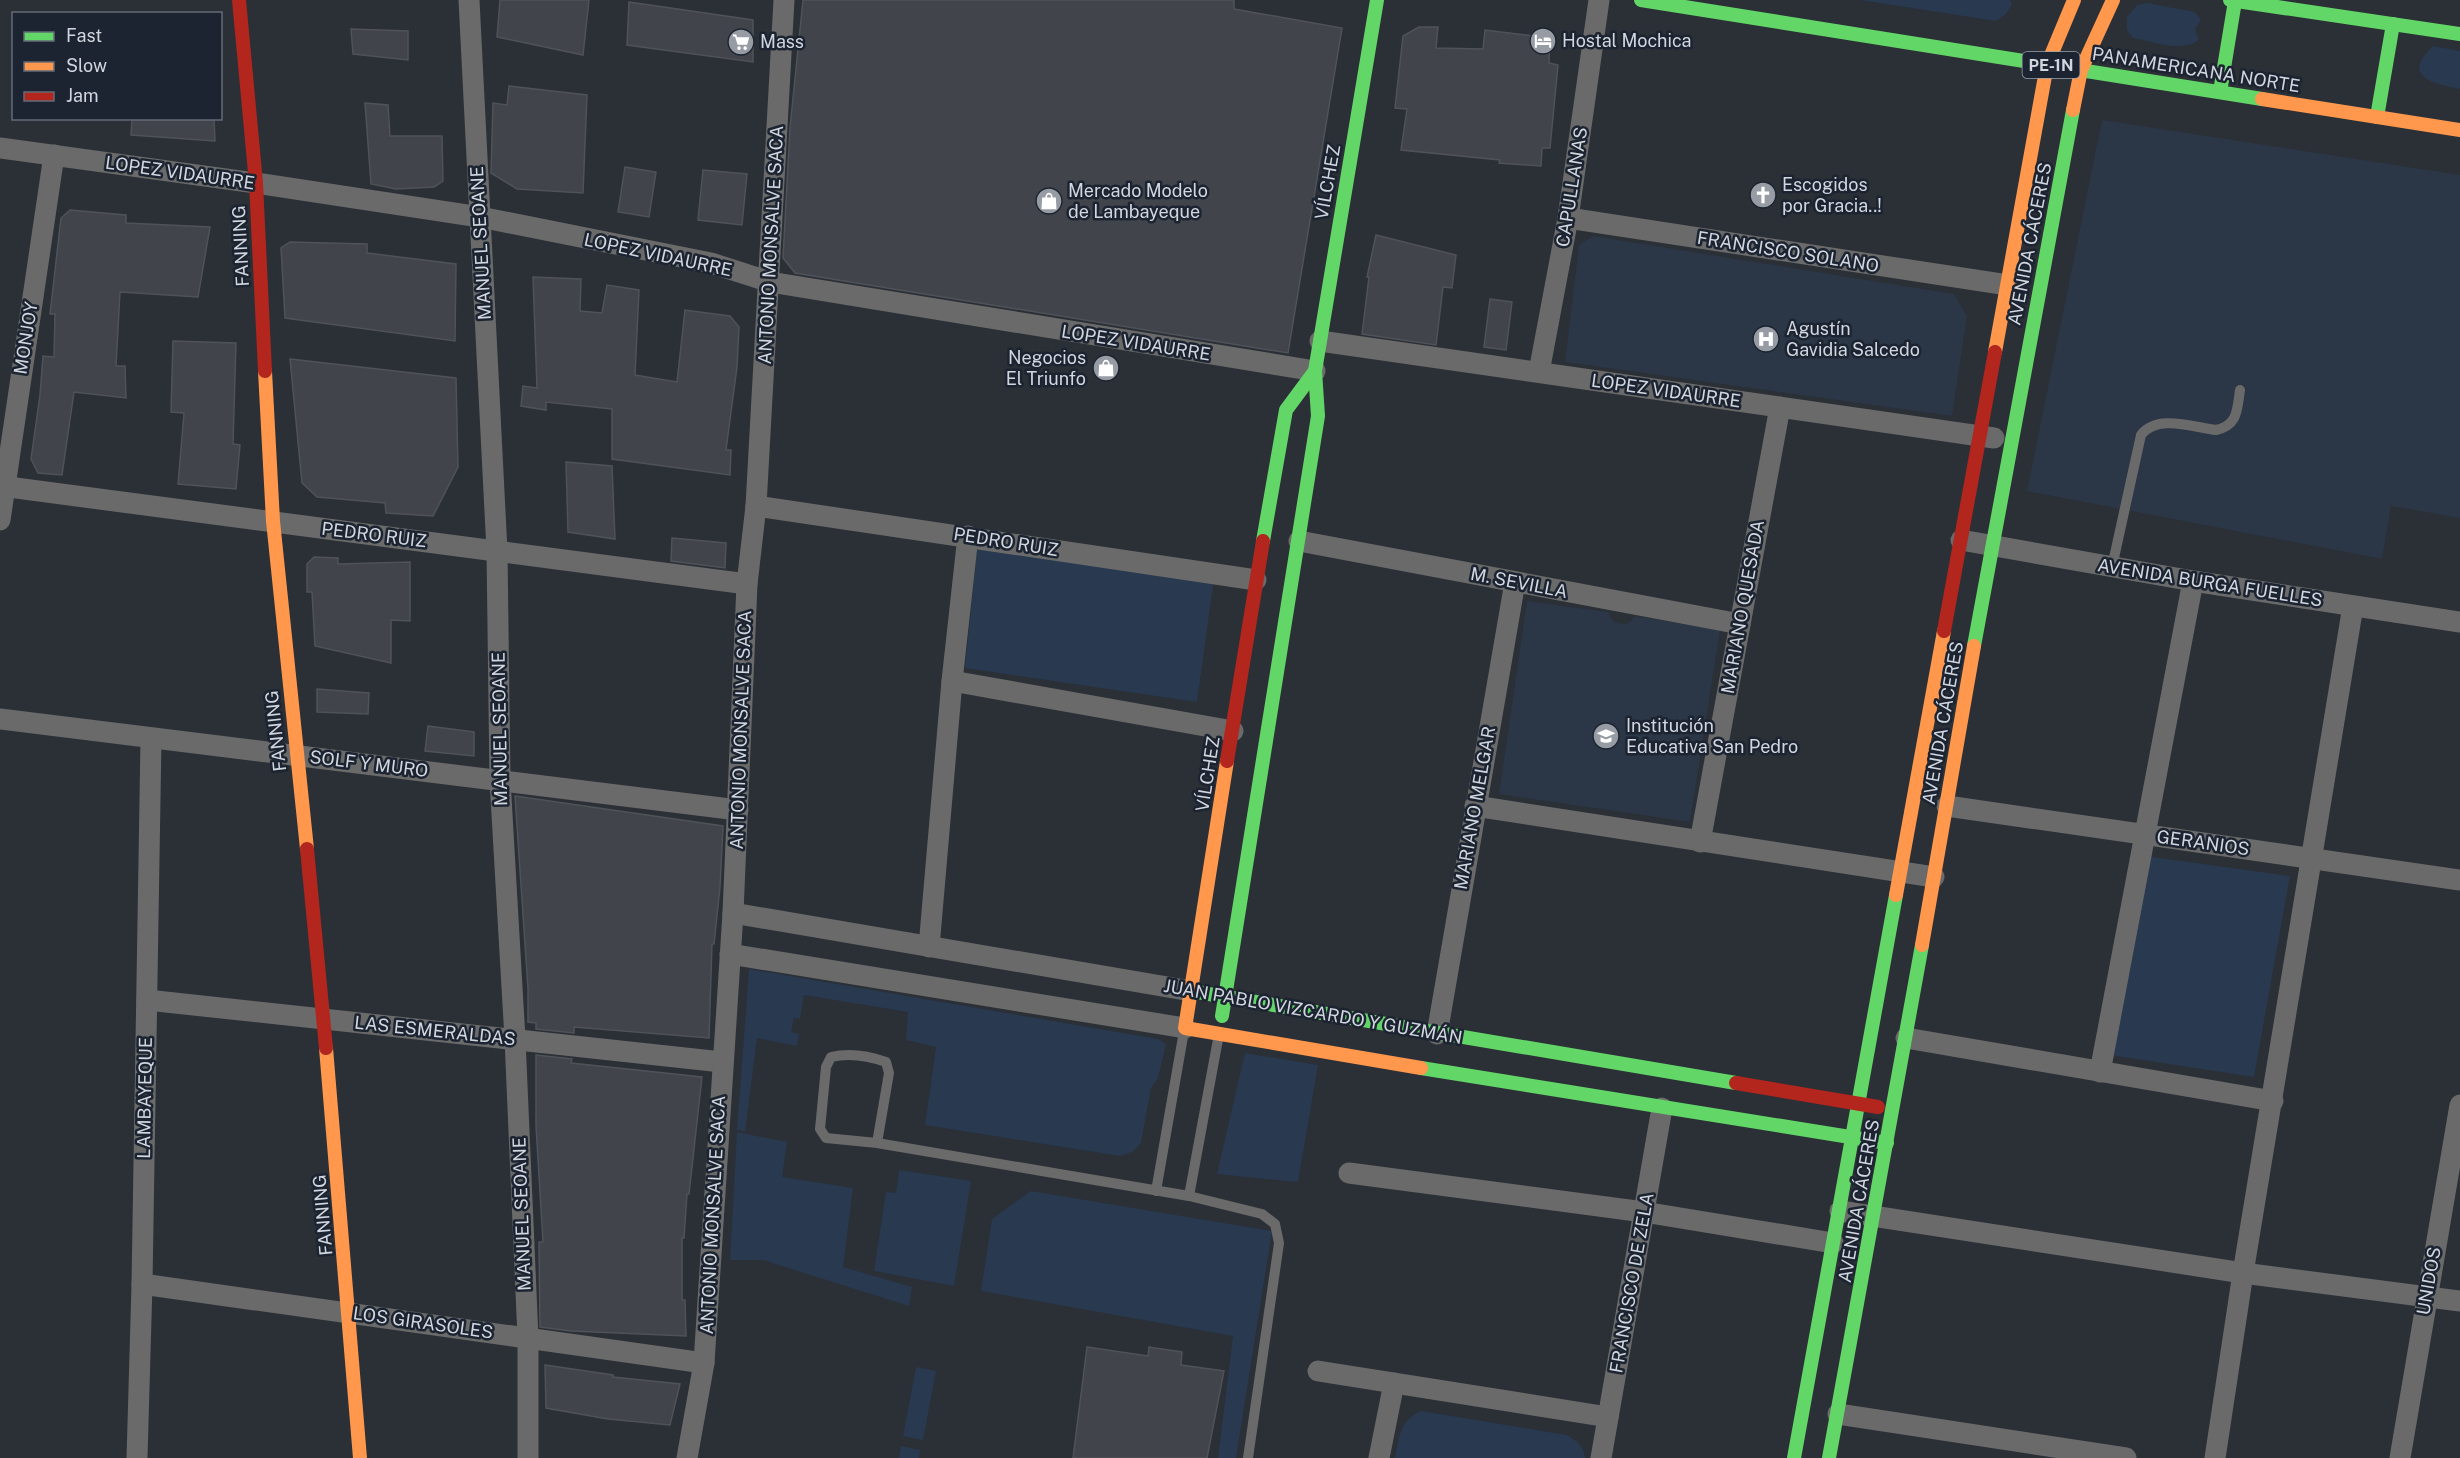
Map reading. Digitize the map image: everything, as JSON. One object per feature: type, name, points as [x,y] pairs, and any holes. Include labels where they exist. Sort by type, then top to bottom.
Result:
[{"type":"main road","name":"FANNING","points":[[239,0],[256,183],[273,521],[324,1019],[360,1458]]},
{"type":"main road","name":"VÍLCHEZ","points":[[1219,1033],[1318,416],[1315,371],[1377,0]]},
{"type":"main road","name":"PANAMERICANA NORTE","points":[[1641,0],[2460,130]]},
{"type":"main road","name":"AVENIDA CÁCERES","points":[[1794,1458],[2048,65],[2074,0]]},
{"type":"main road","name":"AVENIDA CÁCERES","points":[[1829,1458],[1906,1038],[1992,545],[2081,70],[2113,0]]},
{"type":"main road","points":[[2230,0],[2331,8],[2394,24],[2460,34]]},
{"type":"main road","points":[[2220,92],[2235,1]]},
{"type":"main road","points":[[2377,117],[2394,24]]},
{"type":"main road","name":"VÍLCHEZ","points":[[1185,1028],[1256,580],[1286,410],[1315,371]]},
{"type":"main road","name":"JUAN PABLO VIZCARDO Y GUZMÁN","points":[[1191,991],[1893,1109]]},
{"type":"main road","name":"JUAN PABLO VIZCARDO Y GUZMÁN","points":[[1185,1028],[1662,1108],[1887,1143]]},
{"type":"street","name":"MANUEL SEOANE","points":[[470,0],[496,551],[500,780],[515,1040],[528,1338],[528,1458]]},
{"type":"street","name":"ANTONIO MONSALVE SACA","points":[[687,1458],[705,1363],[733,913],[747,584],[756,506],[784,0]]},
{"type":"street","name":"CAPULLANAS","points":[[1539,372],[1568,218],[1599,0]]},
{"type":"street","name":"LOPEZ VIDAURRE","points":[[0,148],[256,183],[480,218],[711,263],[770,282],[1315,371]]},
{"type":"street","name":"MONJOY","points":[[0,520],[2,486],[54,155]]},
{"type":"street","name":"FRANCISCO SOLANO","points":[[1568,218],[2008,285]]},
{"type":"street","name":"LOPEZ VIDAURRE","points":[[1320,341],[2012,441]]},
{"type":"street","name":"MARIANO QUESADA","points":[[1700,842],[1780,407]]},
{"type":"street","name":"PEDRO RUIZ","points":[[2,486],[747,584]]},
{"type":"street","name":"PEDRO RUIZ","points":[[756,506],[1256,580]]},
{"type":"street","points":[[930,947],[952,681],[968,536]]},
{"type":"street","name":"AVENIDA BURGA FUELLES","points":[[1961,540],[2193,581],[2460,622]]},
{"type":"street","name":"M. SEVILLA","points":[[1299,541],[1740,624]]},
{"type":"street","points":[[2100,1072],[2193,581]]},
{"type":"street","name":"MARIANO MELGAR","points":[[1437,1034],[1515,582]]},
{"type":"street","points":[[2215,1458],[2243,1273],[2353,606]]},
{"type":"street","points":[[952,681],[1233,731]]},
{"type":"street","name":"SOLF Y MURO","points":[[0,719],[738,810]]},
{"type":"street","name":"LAMBAYEQUE","points":[[137,1458],[151,738]]},
{"type":"street","points":[[1475,806],[1934,877]]},
{"type":"street","name":"GERANIOS","points":[[1947,806],[2460,880]]},
{"type":"street","name":"JUAN PABLO VIZCARDO Y GUZMÁN","points":[[733,913],[1191,991]]},
{"type":"street","name":"JUAN PABLO VIZCARDO Y GUZMÁN","points":[[730,954],[1185,1028]]},
{"type":"street","name":"LAS ESMERALDAS","points":[[147,1000],[722,1062]]},
{"type":"street","points":[[1906,1038],[2273,1101]]},
{"type":"street","name":"UNIDOS","points":[[2400,1458],[2460,1105]]},
{"type":"street","name":"FRANCISCO DE ZELA","points":[[1601,1458],[1662,1108]]},
{"type":"street","points":[[1349,1173],[1644,1212],[1833,1243]]},
{"type":"street","points":[[1839,1211],[2243,1273],[2460,1301]]},
{"type":"street","name":"LOS GIRASOLES","points":[[142,1284],[705,1363]]},
{"type":"street","points":[[1318,1371],[1608,1417]]},
{"type":"street","points":[[1380,1458],[1394,1383]]},
{"type":"street","points":[[1838,1414],[2126,1458]]},
{"type":"lane","points":[[2112,567],[2140,435],[2158,423],[2216,430],[2224,428],[2231,424],[2237,416],[2240,390]]},
{"type":"lane","name":"VÍLCHEZ","points":[[1156,1191],[1185,1028]]},
{"type":"lane","name":"VÍLCHEZ","points":[[1189,1196],[1219,1033]]},
{"type":"lane","points":[[877,1143],[889,1073],[886,1062],[874,1058],[831,1057],[826,1067],[820,1129],[826,1138],[877,1143],[1189,1196],[1262,1214],[1275,1224],[1279,1243],[1248,1458]]},
{"type":"shaded area","points":[[1860,0],[2010,0],[2012,5],[2006,14],[1996,21]]},
{"type":"shaded area","points":[[2147,3],[2195,12],[2201,20],[2195,29],[2199,40],[2192,44],[2176,46],[2133,38],[2127,30],[2127,17],[2137,5]]},
{"type":"shaded area","points":[[2433,46],[2460,51],[2460,89],[2440,85],[2424,77],[2420,72],[2420,65],[2424,57]]},
{"type":"shaded area","points":[[2102,120],[2460,175],[2460,518],[2391,506],[2382,559],[2027,491]]},
{"type":"shaded area","name":"Agustín Gavidia Salcedo","points":[[1593,236],[1954,294],[1967,316],[1952,416],[1565,362],[1579,245]]},
{"type":"shaded area","points":[[978,540],[1214,578],[1197,702],[965,668]]},
{"type":"shaded area","name":"Institución Educativa San Pedro","points":[[1527,601],[1608,612],[1614,622],[1622,624],[1629,623],[1635,616],[1720,630],[1690,822],[1499,794]]},
{"type":"shaded area","points":[[2145,856],[2290,876],[2254,1077],[2110,1055]]},
{"type":"shaded area","points":[[749,969],[1158,1039],[1166,1044],[1158,1078],[1151,1088],[1141,1143],[1132,1152],[1120,1156],[925,1125],[936,1047],[906,1040],[908,1012],[804,995],[800,1019],[794,1018],[791,1032],[799,1034],[797,1046],[757,1038],[745,1132],[737,1129]]},
{"type":"shaded area","points":[[1245,1053],[1318,1065],[1298,1182],[1217,1174]]},
{"type":"shaded area","points":[[737,1132],[787,1142],[782,1177],[853,1188],[843,1267],[912,1287],[909,1306],[763,1260],[730,1260]]},
{"type":"shaded area","points":[[899,1170],[971,1181],[954,1286],[874,1271],[886,1192],[896,1193]]},
{"type":"shaded area","points":[[1031,1191],[1272,1231],[1236,1458],[1218,1458],[1233,1336],[981,1291],[992,1219]]},
{"type":"shaded area","points":[[916,1367],[936,1371],[923,1440],[903,1436]]},
{"type":"shaded area","points":[[1421,1411],[1567,1435],[1579,1444],[1585,1458],[1395,1458],[1399,1436],[1405,1424]]},
{"type":"shaded area","points":[[901,1446],[920,1450],[919,1458],[899,1458]]},
{"type":"building","points":[[500,0],[589,0],[583,55],[497,37]]},
{"type":"building","name":"Mercado Modelo de Lambayeque","points":[[803,0],[1234,0],[1234,9],[1342,28],[1288,353],[795,273],[783,258],[790,128]]},
{"type":"building","points":[[629,2],[753,20],[753,62],[627,45]]},
{"type":"building","points":[[1419,27],[1438,27],[1436,48],[1483,49],[1485,30],[1550,38],[1549,63],[1558,65],[1550,148],[1542,148],[1541,166],[1401,150],[1407,109],[1395,108],[1403,36]]},
{"type":"building","points":[[351,29],[408,31],[408,60],[353,54]]},
{"type":"building","points":[[509,86],[587,95],[583,193],[517,189],[491,173],[493,103],[507,105]]},
{"type":"building","points":[[365,103],[388,105],[390,136],[442,136],[443,181],[434,187],[396,189],[371,184]]},
{"type":"building","points":[[132,120],[214,120],[215,141],[131,135]]},
{"type":"building","points":[[625,167],[656,172],[649,217],[618,212]]},
{"type":"building","points":[[703,170],[747,174],[742,225],[698,220]]},
{"type":"building","points":[[70,210],[126,215],[126,223],[210,227],[198,297],[120,292],[116,366],[125,366],[126,398],[74,392],[62,475],[38,473],[31,459],[43,356],[54,357],[55,314],[50,314],[61,218]]},
{"type":"building","points":[[1376,235],[1456,255],[1452,288],[1443,287],[1436,345],[1362,334],[1369,277],[1367,277]]},
{"type":"building","points":[[290,242],[367,244],[367,253],[456,264],[455,341],[285,318],[281,248]]},
{"type":"building","points":[[533,277],[581,279],[580,311],[602,313],[607,285],[639,290],[635,375],[677,382],[685,310],[730,316],[739,327],[737,367],[726,450],[731,450],[730,475],[612,459],[612,409],[546,402],[546,410],[521,406],[523,386],[537,388]]},
{"type":"building","points":[[1490,299],[1512,302],[1506,350],[1484,347]]},
{"type":"building","points":[[173,341],[236,343],[233,444],[240,445],[236,489],[178,484],[184,413],[171,412]]},
{"type":"building","points":[[290,359],[456,378],[458,467],[433,516],[386,513],[385,503],[317,497],[302,483]]},
{"type":"building","points":[[566,462],[612,466],[615,539],[568,532]]},
{"type":"building","points":[[672,538],[726,543],[725,568],[671,561]]},
{"type":"building","points":[[314,557],[338,558],[338,564],[410,562],[410,621],[391,620],[391,663],[315,646],[312,592],[307,592],[307,564]]},
{"type":"building","points":[[317,689],[369,693],[368,714],[317,712]]},
{"type":"building","points":[[428,726],[474,732],[474,756],[425,751]]},
{"type":"building","points":[[515,796],[723,826],[720,887],[714,944],[712,944],[709,1038],[574,1027],[574,1033],[536,1029],[536,1023],[528,1022],[528,989]]},
{"type":"building","points":[[536,1055],[572,1059],[571,1063],[702,1077],[689,1194],[687,1194],[684,1238],[682,1238],[682,1300],[685,1300],[686,1336],[571,1331],[540,1327],[539,1242],[543,1242],[536,1126]]},
{"type":"building","points":[[1087,1347],[1148,1356],[1149,1347],[1182,1352],[1181,1365],[1224,1371],[1207,1458],[1073,1458]]},
{"type":"building","points":[[545,1365],[613,1375],[613,1377],[680,1384],[670,1425],[608,1419],[546,1408]]},
{"type":"traffic: fast","points":[[1263,541],[1286,410],[1315,371],[1377,0]]},
{"type":"traffic: fast","points":[[1641,0],[2262,99]]},
{"type":"traffic: fast","points":[[2230,0],[2460,34]]},
{"type":"traffic: fast","points":[[2220,92],[2235,1]]},
{"type":"traffic: fast","points":[[2377,117],[2393,24]]},
{"type":"traffic: fast","points":[[1974,646],[2073,110]]},
{"type":"traffic: fast","points":[[1222,1016],[1318,416],[1315,371]]},
{"type":"traffic: fast","points":[[1794,1458],[1896,895]]},
{"type":"traffic: fast","points":[[1829,1458],[1922,945]]},
{"type":"traffic: fast","points":[[1191,991],[1736,1083]]},
{"type":"traffic: fast","points":[[1421,1068],[1887,1143]]},
{"type":"traffic: slow","points":[[1995,352],[2047,65],[2074,0]]},
{"type":"traffic: slow","points":[[2073,110],[2081,70],[2113,0]]},
{"type":"traffic: slow","points":[[2262,99],[2460,130]]},
{"type":"traffic: slow","points":[[265,371],[273,521],[307,849]]},
{"type":"traffic: slow","points":[[1896,895],[1944,631]]},
{"type":"traffic: slow","points":[[1922,945],[1974,646]]},
{"type":"traffic: slow","points":[[1227,761],[1185,1028],[1421,1068]]},
{"type":"traffic: slow","points":[[326,1048],[360,1458]]},
{"type":"traffic: jam","points":[[239,0],[256,183],[265,371]]},
{"type":"traffic: jam","points":[[1944,631],[1995,352]]},
{"type":"traffic: jam","points":[[1227,761],[1263,541]]},
{"type":"traffic: jam","points":[[307,849],[326,1048]]},
{"type":"traffic: jam","points":[[1736,1083],[1878,1107]]},
{"type":"place","name":"Hostal Mochica","points":[[1543,41]]},
{"type":"place","name":"Mass","points":[[741,42]]},
{"type":"place","name":"Escogidos por Gracia..!","points":[[1763,195]]},
{"type":"place","name":"Mercado Modelo de Lambayeque","points":[[1049,201]]},
{"type":"place","name":"Agustín Gavidia Salcedo","points":[[1766,339]]},
{"type":"place","name":"Negocios El Triunfo","points":[[1106,368]]},
{"type":"place","name":"Institución Educativa San Pedro","points":[[1606,736]]}]
